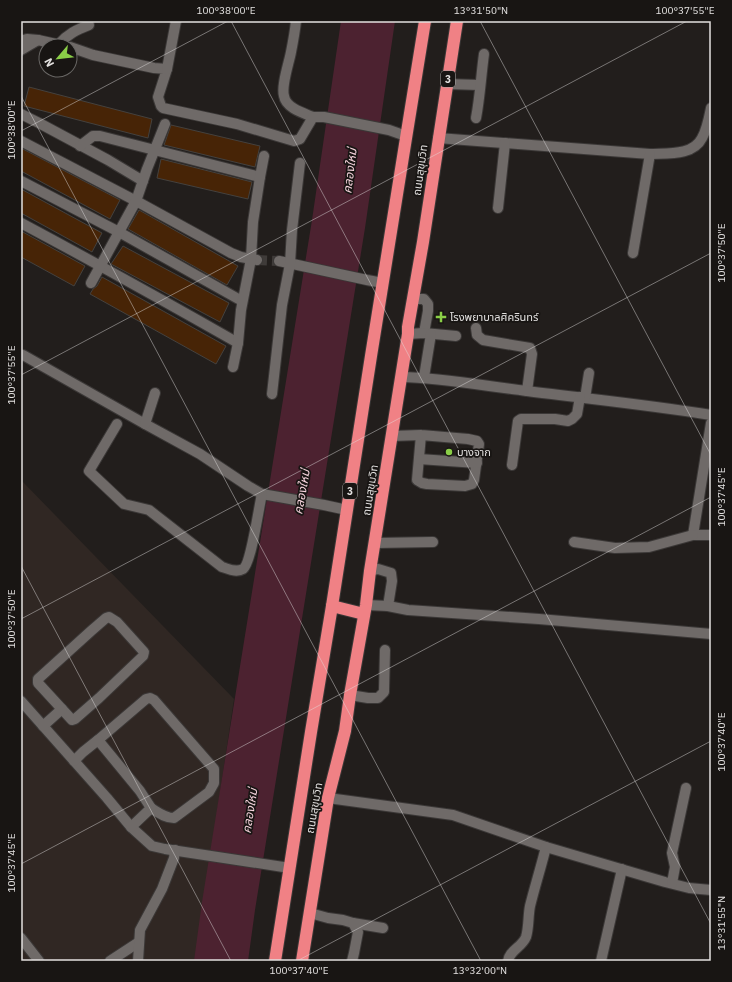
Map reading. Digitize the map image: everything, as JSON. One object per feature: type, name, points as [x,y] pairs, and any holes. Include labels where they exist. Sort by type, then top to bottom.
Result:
[{"type":"highway","name":"ถนนสุขุมวิท","points":[[275,961],[406,136],[426,21]]},
{"type":"highway","name":"ถนนสุขุมวิท","points":[[302,961],[328,798],[345,731],[457,21]]},
{"type":"highway","points":[[332,606],[365,609]]},
{"type":"street","points":[[176,21],[167,69],[158,97],[163,108],[237,124],[294,141],[300,139],[319,117]]},
{"type":"street","points":[[296,21],[292,51],[284,84],[284,96],[289,105],[298,111],[319,117],[389,130],[406,136]]},
{"type":"street","points":[[65,38],[73,32],[89,25]]},
{"type":"street","points":[[21,41],[38,40]]},
{"type":"street","points":[[21,50],[38,40]]},
{"type":"street","points":[[78,50],[154,68],[167,69]]},
{"type":"street","points":[[476,118],[480,98],[484,54]]},
{"type":"street","points":[[447,84],[480,86]]},
{"type":"street","points":[[438,138],[650,154],[679,153],[687,151],[707,139],[711,108]]},
{"type":"street","points":[[21,114],[108,160],[143,181]]},
{"type":"street","points":[[91,283],[136,201],[165,124]]},
{"type":"street","points":[[80,146],[93,136],[100,136],[260,176]]},
{"type":"street","points":[[21,141],[136,201],[230,254],[254,259]]},
{"type":"street","points":[[498,208],[505,143]]},
{"type":"street","points":[[633,253],[650,154]]},
{"type":"street","points":[[233,367],[238,343],[242,301],[254,259],[253,222],[264,156]]},
{"type":"street","points":[[272,394],[282,305],[295,265],[292,230],[300,163]]},
{"type":"street","points":[[21,181],[119,232],[242,301]]},
{"type":"street","points":[[21,223],[101,265],[238,343]]},
{"type":"street","points":[[280,261],[383,283]]},
{"type":"street","points":[[413,301],[424,300],[428,304],[424,378]]},
{"type":"street","points":[[476,328],[477,335],[483,340],[530,348],[532,354],[527,391]]},
{"type":"street","points":[[408,334],[427,333],[456,336]]},
{"type":"street","points":[[23,355],[200,454],[248,486],[264,494],[347,510]]},
{"type":"street","points":[[512,465],[518,421],[526,418],[568,421],[572,419],[577,414],[588,373]]},
{"type":"street","points":[[401,377],[424,378],[711,415]]},
{"type":"street","points":[[145,424],[155,393]]},
{"type":"street","points":[[693,535],[711,423]]},
{"type":"street","points":[[117,424],[89,471],[124,504],[149,510],[222,567],[240,571],[246,567],[264,494]]},
{"type":"street","points":[[392,436],[421,435],[477,441],[479,444],[474,480],[472,484],[469,486],[427,484],[417,480],[421,435]]},
{"type":"street","points":[[419,459],[476,463]]},
{"type":"street","points":[[574,542],[615,548],[649,547],[693,535],[711,535]]},
{"type":"street","points":[[375,543],[433,542]]},
{"type":"street","points":[[370,571],[378,569],[390,573],[392,581],[388,606]]},
{"type":"street","points":[[365,609],[388,606],[408,610],[539,619],[711,634]]},
{"type":"street","points":[[109,617],[117,622],[144,652],[143,656],[75,719],[72,720],[62,709],[38,683],[38,679],[96,626],[109,617]]},
{"type":"street","points":[[350,695],[378,698],[384,692],[385,650]]},
{"type":"street","points":[[74,761],[83,752],[146,699],[150,698],[154,700],[214,769],[214,783],[209,792],[174,818],[169,818],[152,808],[98,740]]},
{"type":"street","points":[[21,701],[107,798],[130,827],[152,846],[290,868]]},
{"type":"street","points":[[43,726],[62,709]]},
{"type":"street","points":[[672,883],[675,867],[672,853],[686,788]]},
{"type":"street","points":[[328,798],[453,815],[546,847],[689,888],[711,890]]},
{"type":"street","points":[[130,827],[152,808]]},
{"type":"street","points":[[508,961],[508,958],[514,950],[523,944],[526,936],[530,908],[546,847]]},
{"type":"street","points":[[138,961],[140,930],[162,889],[174,858],[175,850]]},
{"type":"street","points":[[601,961],[622,869]]},
{"type":"street","points":[[310,913],[328,918],[383,928]]},
{"type":"street","points":[[352,961],[358,932],[353,923]]},
{"type":"street","points":[[21,938],[39,961]]},
{"type":"street","points":[[110,961],[139,942]]},
{"type":"shaded area","points":[[21,480],[234,699],[195,961],[21,961]]},
{"type":"water","name":"คลองใหม่","points":[[341,21],[395,21],[365,228],[248,961],[194,961],[202,902],[312,220]]},
{"type":"building","points":[[29,87],[152,119],[148,138],[24,106]]},
{"type":"building","points":[[171,125],[260,146],[255,167],[164,145]]},
{"type":"building","points":[[21,148],[120,200],[110,219],[21,171]]},
{"type":"building","points":[[161,159],[252,182],[248,199],[157,178]]},
{"type":"building","points":[[21,189],[102,233],[92,252],[21,213]]},
{"type":"building","points":[[139,210],[238,266],[227,285],[128,229]]},
{"type":"building","points":[[21,231],[85,266],[74,286],[21,257]]},
{"type":"building","points":[[123,246],[229,303],[220,322],[111,264]]},
{"type":"building","points":[[102,277],[226,346],[216,364],[90,294]]},
{"type":"tunnel","points":[[257,260],[279,261]]},
{"type":"place","name":"โรงพยาบาลศิครินทร์","points":[[441,317]]},
{"type":"place","name":"บางจาก","points":[[449,452]]}]
